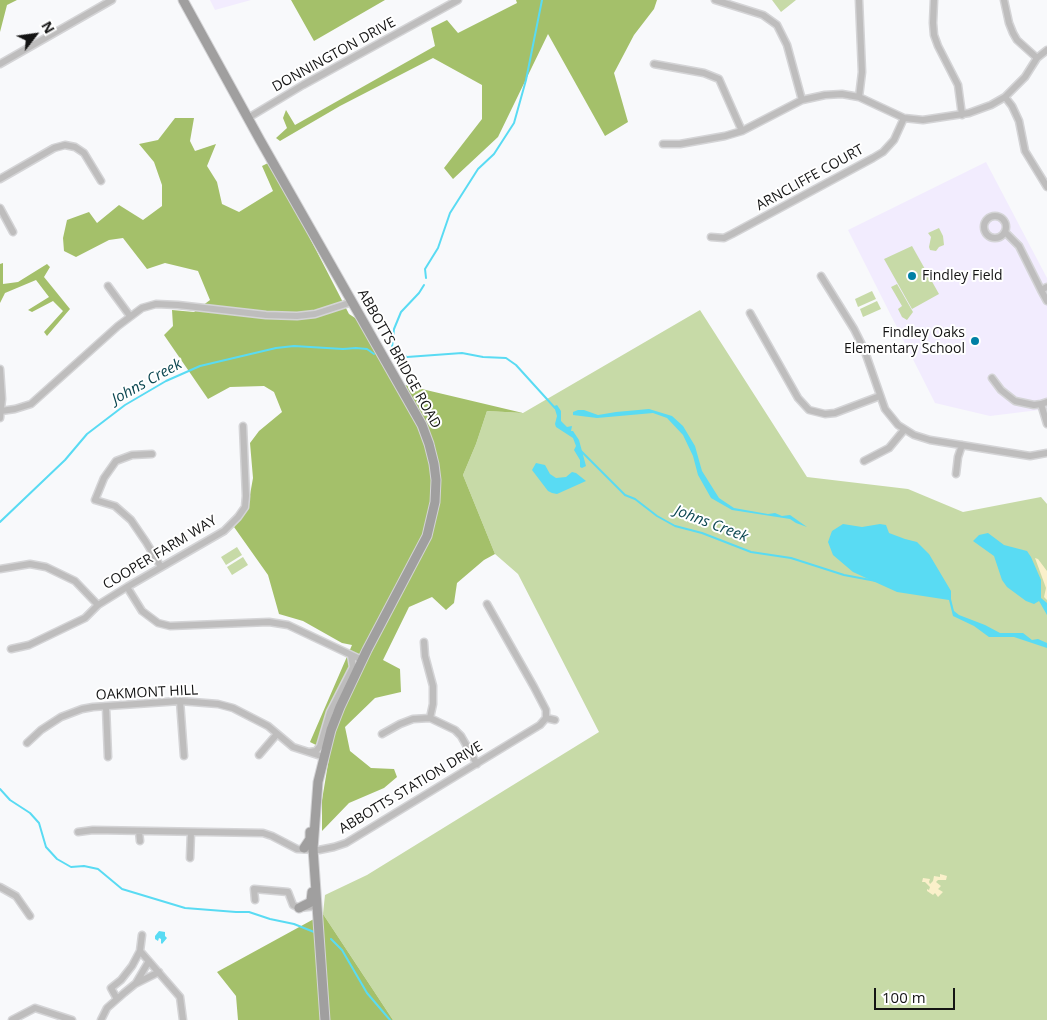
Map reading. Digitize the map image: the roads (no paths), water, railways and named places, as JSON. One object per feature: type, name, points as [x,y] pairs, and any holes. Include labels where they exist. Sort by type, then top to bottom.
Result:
[{"type":"main road","name":"ABBOTTS BRIDGE ROAD","points":[[183,0],[422,425],[429,444],[436,480],[434,510],[427,536],[362,660],[340,707],[318,782],[309,849],[314,871],[325,1020]]},
{"type":"main road","name":"ABBOTTS BRIDGE ROAD","points":[[299,908],[311,901],[310,875],[314,871]]},
{"type":"street","points":[[0,64],[112,0]]},
{"type":"street","name":"DONNINGTON DRIVE","points":[[248,118],[458,0]]},
{"type":"street","points":[[715,0],[763,14],[777,25],[787,44],[802,100]]},
{"type":"street","points":[[859,0],[862,72],[859,98]]},
{"type":"street","points":[[934,0],[934,35],[958,84],[962,115]]},
{"type":"street","points":[[1004,0],[1013,33],[1017,40],[1037,58]]},
{"type":"street","points":[[663,144],[711,140],[742,131],[802,100],[825,94],[842,94],[859,98],[904,118],[923,120],[962,115],[978,111],[1005,97],[1025,77],[1037,58],[1047,50]]},
{"type":"street","points":[[654,64],[704,73],[719,79],[742,131]]},
{"type":"street","points":[[1005,97],[1012,106],[1019,121],[1025,151],[1047,187]]},
{"type":"street","name":"ARNCLIFFE COURT","points":[[711,237],[724,238],[883,152],[894,140],[904,118]]},
{"type":"street","points":[[0,179],[54,148],[65,145],[75,147],[84,153],[101,181]]},
{"type":"street","points":[[0,208],[13,232]]},
{"type":"street","points":[[1005,232],[1019,246],[1044,289],[1047,301]]},
{"type":"street","points":[[820,276],[864,349],[880,396],[893,419],[904,430],[930,440],[1030,456],[1047,453]]},
{"type":"street","points":[[108,286],[130,316]]},
{"type":"street","points":[[1,411],[15,410],[31,404],[130,316],[142,308],[156,304],[178,305],[266,315],[297,316],[315,314],[352,302]]},
{"type":"street","points":[[750,313],[798,398],[809,410],[825,414],[835,413],[880,396]]},
{"type":"street","points":[[0,368],[0,418]]},
{"type":"street","points":[[992,378],[1001,390],[1015,401],[1027,404],[1044,403],[1047,424]]},
{"type":"street","name":"COOPER FARM WAY","points":[[10,649],[29,645],[85,618],[98,605],[224,531],[245,507],[243,426]]},
{"type":"street","points":[[864,461],[889,448],[904,430]]},
{"type":"street","points":[[956,474],[962,445]]},
{"type":"street","points":[[152,454],[132,455],[116,461],[104,478],[95,500],[115,506],[131,520],[161,567]]},
{"type":"street","points":[[0,569],[30,564],[46,567],[75,581],[98,605]]},
{"type":"street","points":[[127,587],[142,611],[158,623],[170,626],[269,622],[288,624],[362,660]]},
{"type":"street","points":[[487,604],[546,710],[546,718],[555,720]]},
{"type":"street","points":[[424,642],[425,656],[433,686],[433,704],[430,718]]},
{"type":"street","points":[[304,752],[316,751],[320,746],[330,712],[353,667],[351,655]]},
{"type":"street","points":[[180,701],[184,756]]},
{"type":"street","name":"OAKMONT HILL","points":[[27,743],[41,730],[61,717],[82,710],[180,701],[218,704],[233,708],[254,718],[277,734],[292,748],[324,757]]},
{"type":"street","points":[[106,707],[108,757]]},
{"type":"street","points":[[382,734],[413,719],[430,718],[455,730],[461,736],[477,764]]},
{"type":"street","name":"ABBOTTS STATION DRIVE","points":[[78,832],[93,830],[263,833],[297,849],[324,850],[346,843],[540,725],[546,718]]},
{"type":"street","points":[[259,755],[277,734]]},
{"type":"street","points":[[139,831],[140,841]]},
{"type":"street","points":[[190,858],[191,832]]},
{"type":"street","points":[[0,888],[16,896],[30,916]]},
{"type":"street","points":[[255,900],[254,888],[288,892],[293,905],[299,908],[317,910]]},
{"type":"street","points":[[117,999],[111,988],[121,980],[132,966],[140,951],[142,935]]},
{"type":"street","points":[[140,951],[180,997],[183,1020]]},
{"type":"street","points":[[135,984],[149,961]]},
{"type":"street","points":[[101,1020],[107,1008],[117,999],[135,984],[158,972]]},
{"type":"street","points":[[12,1020],[35,1008],[72,1020]]},
{"type":"water","points":[[557,405],[561,411],[561,421],[567,427],[572,426],[571,431],[579,440],[586,466],[582,468],[574,450],[576,446],[573,438],[556,427],[557,416],[554,406]]},
{"type":"water","points":[[649,409],[672,416],[683,426],[695,446],[702,471],[719,498],[734,508],[768,514],[775,513],[782,516],[790,515],[807,527],[790,519],[732,510],[711,498],[698,475],[693,456],[683,435],[667,418],[653,413],[597,418],[573,415],[573,412],[578,410],[598,415]]},
{"type":"water","points":[[536,463],[545,465],[550,474],[556,478],[566,477],[572,472],[586,481],[557,494],[552,493],[548,491],[532,470]]},
{"type":"water","points":[[843,524],[862,527],[886,525],[889,533],[917,542],[929,554],[951,591],[954,611],[1000,633],[1023,633],[1032,640],[1038,639],[1047,643],[1047,648],[1014,637],[989,637],[974,626],[953,616],[949,600],[897,592],[853,572],[833,555],[828,542],[832,531]]},
{"type":"water","points":[[988,533],[1004,545],[1027,551],[1041,580],[1041,598],[1047,603],[1047,615],[1039,601],[1034,604],[1026,601],[1007,587],[1002,580],[994,556],[973,541],[979,535]]},
{"type":"water","points":[[159,931],[165,932],[167,938],[162,944],[161,939],[159,938],[158,941],[155,939]]},
{"type":"waterway","points":[[426,278],[425,269],[438,248],[450,213],[478,169],[494,154],[514,123],[526,80],[542,0]]},
{"type":"waterway","points":[[392,348],[394,329],[401,312],[424,285]]},
{"type":"waterway","name":"Johns Creek","points":[[0,522],[65,460],[87,434],[125,405],[166,381],[200,366],[276,348],[294,346],[356,348],[367,349],[374,354]]},
{"type":"waterway","name":"Johns Creek","points":[[392,348],[407,357],[462,353],[483,357],[506,358],[516,365],[555,408]]},
{"type":"waterway","name":"Johns Creek","points":[[581,451],[625,495],[635,499],[657,516],[675,526],[702,533],[751,552],[791,558],[844,575],[876,581]]},
{"type":"waterway","points":[[0,789],[10,800],[30,813],[39,823],[46,847],[57,859],[71,867],[84,866],[98,869],[122,889],[185,908],[249,912],[294,924],[314,932]]},
{"type":"waterway","points":[[331,939],[342,950],[367,993],[390,1020]]},
{"type":"place","name":"Findley Field","points":[[912,276]]},
{"type":"place","name":"Findley Oaks Elementary School","points":[[975,341]]}]
